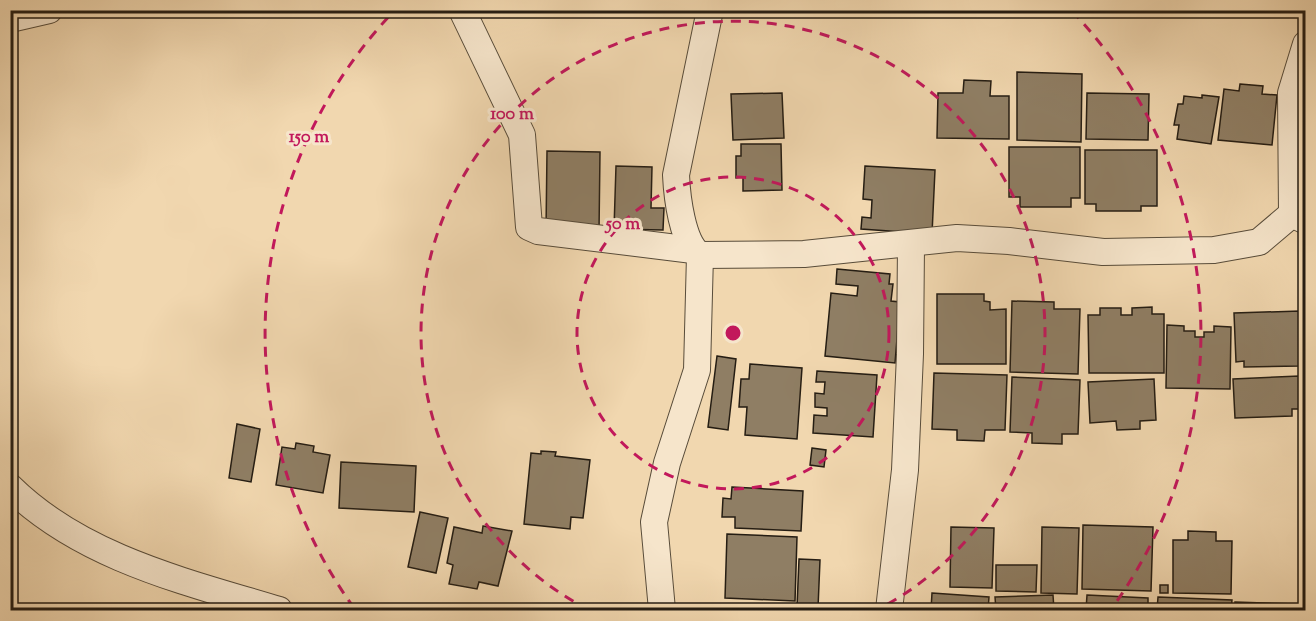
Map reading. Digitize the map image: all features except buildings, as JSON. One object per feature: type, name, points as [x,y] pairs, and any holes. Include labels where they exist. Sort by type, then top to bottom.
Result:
[{"type":"street","points":[[10,19],[49,10]]},
{"type":"street","points":[[462,10],[522,135],[529,227],[538,231],[696,253],[804,254],[911,245],[957,238],[1009,241],[1103,252],[1214,250],[1259,242],[1299,217],[1291,93],[1305,44]]},
{"type":"street","points":[[662,610],[654,522],[667,463],[697,370],[696,253],[677,199],[676,175],[710,10]]},
{"type":"street","points":[[889,610],[905,470],[910,354],[911,245]]},
{"type":"street","points":[[10,487],[23,500],[72,534],[165,575],[279,610]]}]
